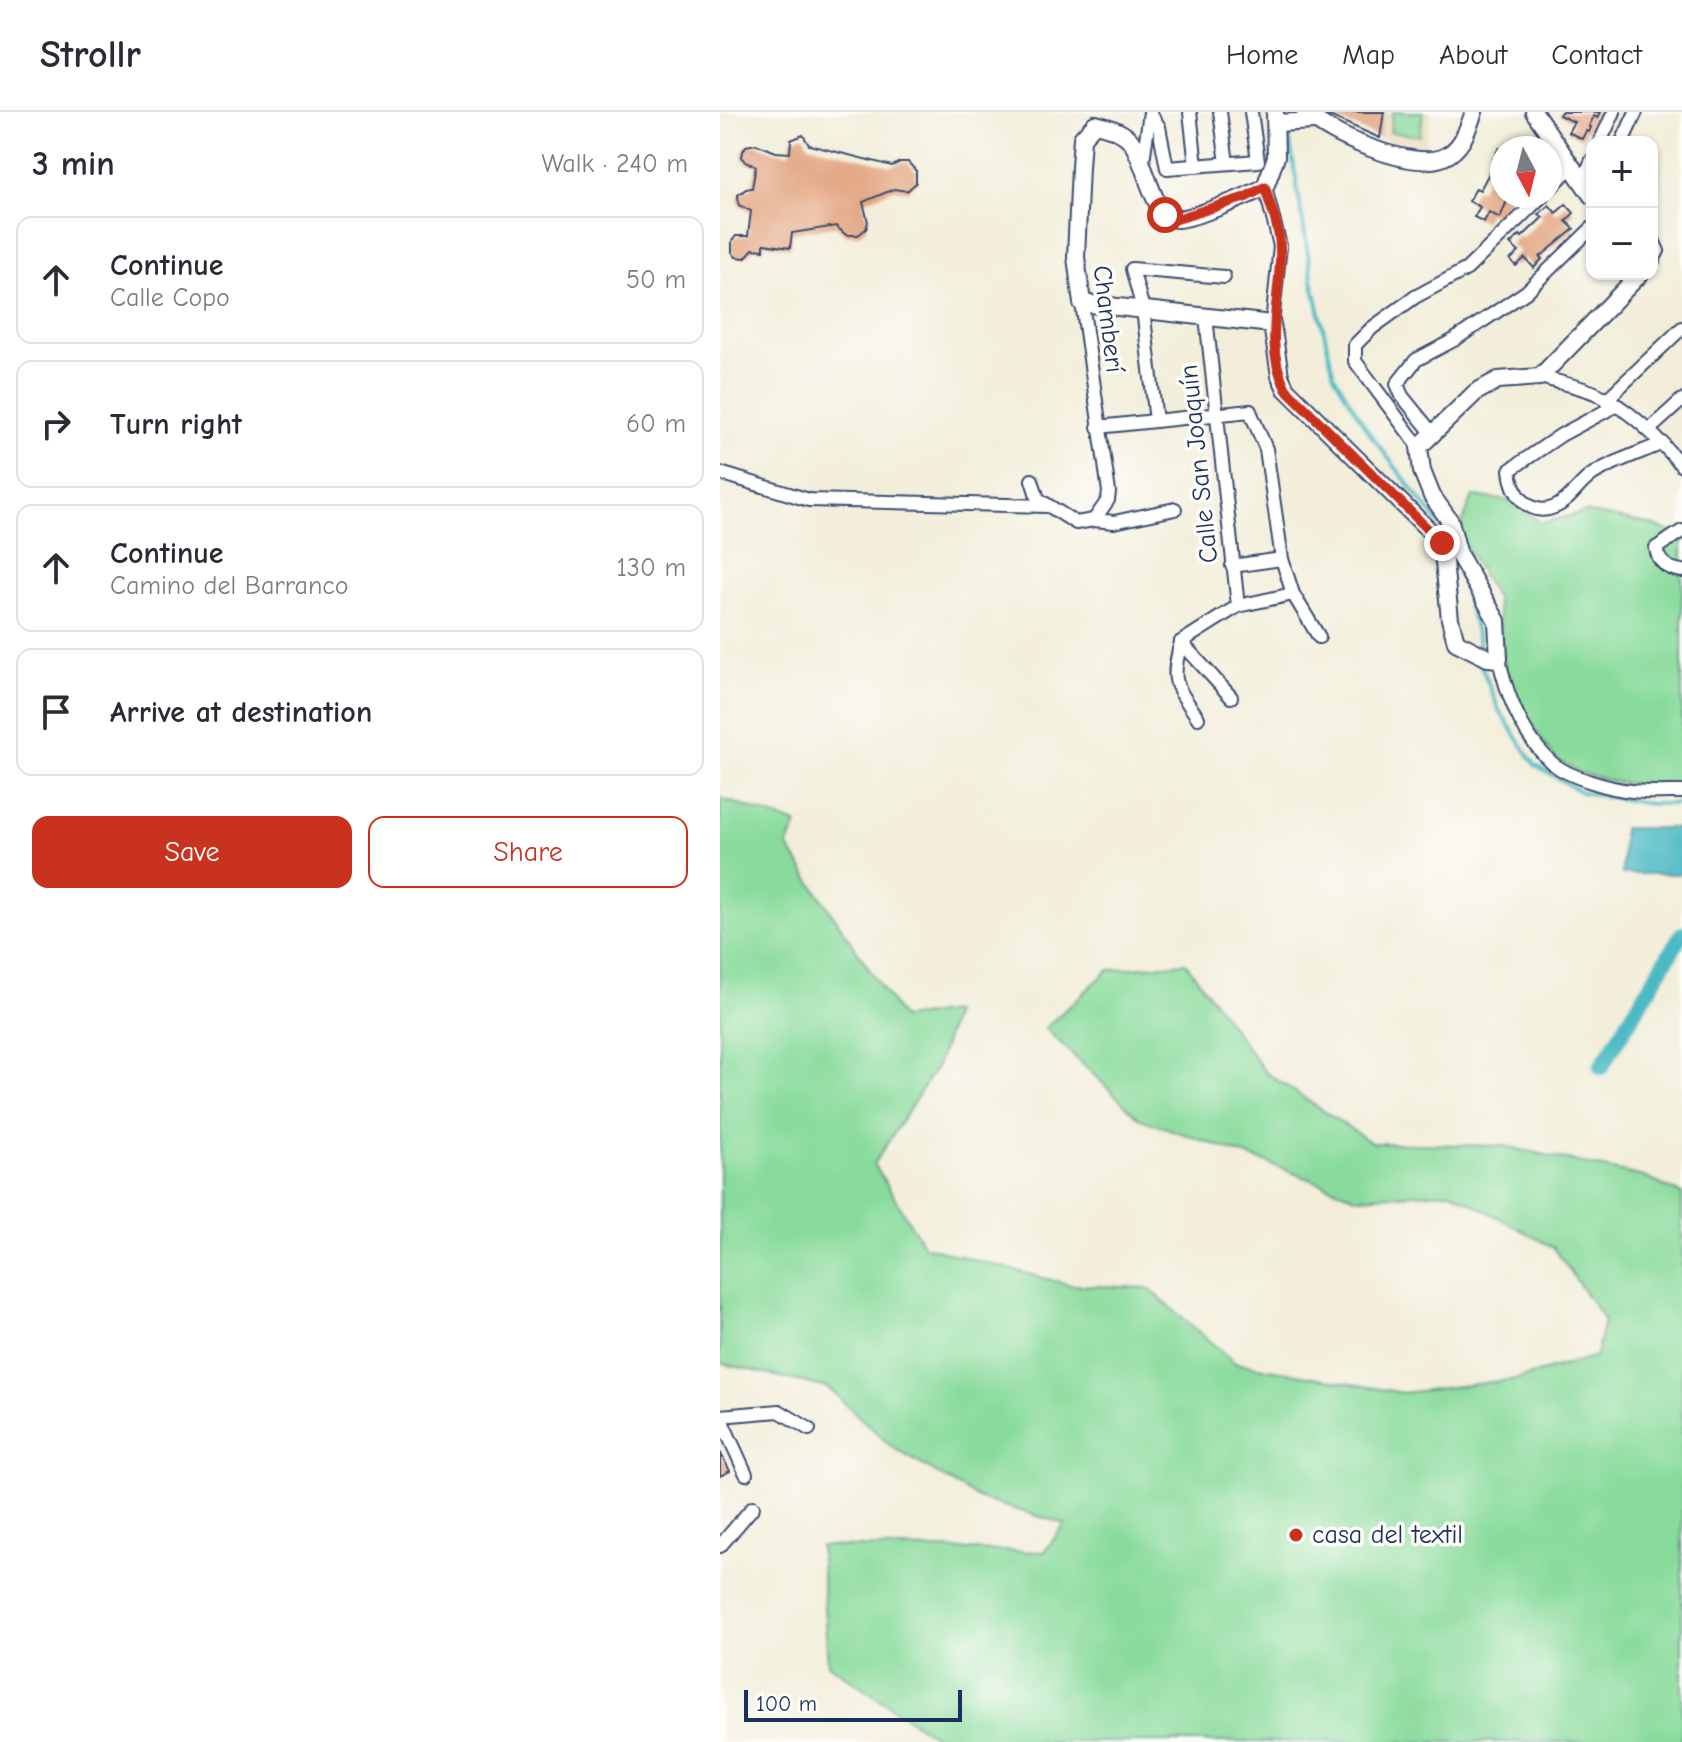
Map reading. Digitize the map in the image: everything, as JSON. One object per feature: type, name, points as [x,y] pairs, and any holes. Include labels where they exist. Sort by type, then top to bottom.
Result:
[{"type":"street","points":[[1150,112],[1159,127],[1167,168],[1258,161],[1251,112]]},
{"type":"street","points":[[1143,161],[1150,112]]},
{"type":"street","points":[[1190,112],[1196,166]]},
{"type":"street","points":[[1220,112],[1227,163]]},
{"type":"street","points":[[1474,112],[1462,143],[1443,158],[1405,159],[1311,117],[1275,118],[1276,157],[1265,187],[1280,246],[1272,324],[1280,376],[1286,389],[1442,543],[1450,619],[1456,642],[1493,659]]},
{"type":"street","points":[[1603,136],[1614,112]]},
{"type":"street","points":[[1625,136],[1636,112]]},
{"type":"street","points":[[1537,114],[1586,188]]},
{"type":"street","points":[[1096,118],[1129,139],[1143,161],[1151,192],[1165,215],[1177,219],[1246,197],[1265,187]]},
{"type":"street","name":"Chamberí","points":[[1094,520],[1108,500],[1109,492],[1076,257],[1082,138],[1096,118]]},
{"type":"street","points":[[1562,176],[1571,167]]},
{"type":"street","points":[[1530,208],[1467,269],[1415,297],[1372,328],[1355,345],[1355,361],[1419,447],[1422,471],[1432,496],[1450,521],[1459,555],[1497,621],[1493,659],[1506,692],[1533,742],[1554,765],[1592,782],[1631,791],[1682,792]]},
{"type":"street","points":[[1433,434],[1402,396],[1397,384],[1416,360],[1454,340],[1526,292],[1586,234]]},
{"type":"street","points":[[1156,421],[1143,309],[1132,269],[1224,277]]},
{"type":"street","points":[[1540,377],[1634,280]]},
{"type":"street","points":[[1082,303],[1272,324]]},
{"type":"street","name":"Calle San Joaquín","points":[[1206,317],[1238,606]]},
{"type":"street","points":[[1663,443],[1592,475],[1553,508],[1535,509],[1524,503],[1511,485],[1510,470],[1611,403],[1682,328]]},
{"type":"street","points":[[1419,447],[1476,392],[1498,380],[1540,377],[1594,393],[1611,403],[1650,429],[1682,466]]},
{"type":"street","points":[[1650,429],[1682,400]]},
{"type":"street","points":[[1098,427],[1250,411],[1266,449],[1282,559],[1293,594],[1319,637]]},
{"type":"street","points":[[720,473],[809,500],[1048,506]]},
{"type":"street","points":[[1032,480],[1038,499],[1076,523],[1094,520],[1114,522],[1175,509]]},
{"type":"street","points":[[1682,531],[1656,548],[1662,564],[1682,571]]},
{"type":"street","points":[[1232,566],[1282,559]]},
{"type":"street","points":[[1198,718],[1178,688],[1173,672],[1181,642],[1238,606],[1293,594]]},
{"type":"street","points":[[1181,642],[1231,697]]},
{"type":"street","points":[[746,1474],[720,1416],[779,1411],[809,1429]]},
{"type":"street","points":[[720,1546],[753,1507]]},
{"type":"shaded area","points":[[1323,112],[1431,112],[1425,149],[1406,149]]},
{"type":"green space","points":[[1393,112],[1423,112],[1420,136],[1390,132]]},
{"type":"green space","points":[[1473,496],[1512,501],[1541,523],[1585,512],[1649,524],[1682,536],[1682,789],[1615,782],[1581,773],[1555,758],[1521,710],[1505,670],[1496,598],[1458,534]]},
{"type":"green space","points":[[720,798],[797,824],[787,846],[902,1018],[954,1012],[938,1064],[874,1164],[924,1246],[1070,1285],[1148,1288],[1235,1363],[1403,1393],[1517,1379],[1596,1356],[1604,1320],[1554,1248],[1452,1192],[1356,1197],[1140,1119],[1045,1028],[1109,970],[1186,963],[1265,1072],[1372,1143],[1505,1146],[1644,1177],[1682,1194],[1682,1742],[943,1742],[828,1664],[820,1546],[1044,1552],[1065,1524],[980,1499],[892,1447],[828,1388],[720,1363]]},
{"type":"water","points":[[1623,828],[1682,828],[1682,874],[1622,874]]},
{"type":"building","points":[[1323,112],[1384,112],[1380,138],[1327,115]]},
{"type":"building","points":[[1561,112],[1600,112],[1597,118],[1594,116],[1589,132],[1586,131],[1582,139],[1568,132],[1574,122],[1559,115]]},
{"type":"building","points":[[803,135],[809,145],[892,166],[908,162],[916,171],[916,183],[907,191],[894,189],[863,202],[868,222],[866,229],[858,235],[846,235],[836,226],[792,233],[790,248],[764,244],[764,250],[753,249],[745,258],[736,257],[732,252],[732,241],[736,236],[748,236],[751,211],[739,205],[738,195],[752,188],[756,166],[745,162],[743,151],[746,146],[756,144],[776,152],[790,153],[791,140]]},
{"type":"building","points":[[1490,171],[1490,208],[1504,208],[1500,218],[1489,212],[1484,222],[1474,217],[1480,207],[1469,201],[1476,188],[1480,190]]},
{"type":"building","points":[[1566,204],[1574,213],[1566,221],[1574,229],[1540,257],[1542,259],[1534,268],[1525,258],[1516,266],[1510,260],[1519,252],[1510,244],[1543,217],[1539,214],[1546,208],[1552,208],[1556,213]]},
{"type":"building","points":[[720,1452],[730,1471],[720,1476]]},
{"type":"waterway","points":[[1289,135],[1312,279],[1334,375],[1367,430],[1446,533]]},
{"type":"waterway","points":[[1458,568],[1480,646]]},
{"type":"waterway","points":[[1480,663],[1499,710],[1535,765],[1581,792],[1652,804],[1682,804]]},
{"type":"waterway","points":[[1601,1067],[1682,934]]},
{"type":"place","name":"casa del textil","points":[[1296,1535]]},
{"type":"route","points":[[1165,215],[1177,219],[1246,197],[1265,187],[1280,246],[1272,324],[1280,376],[1286,389],[1442,543]]}]
